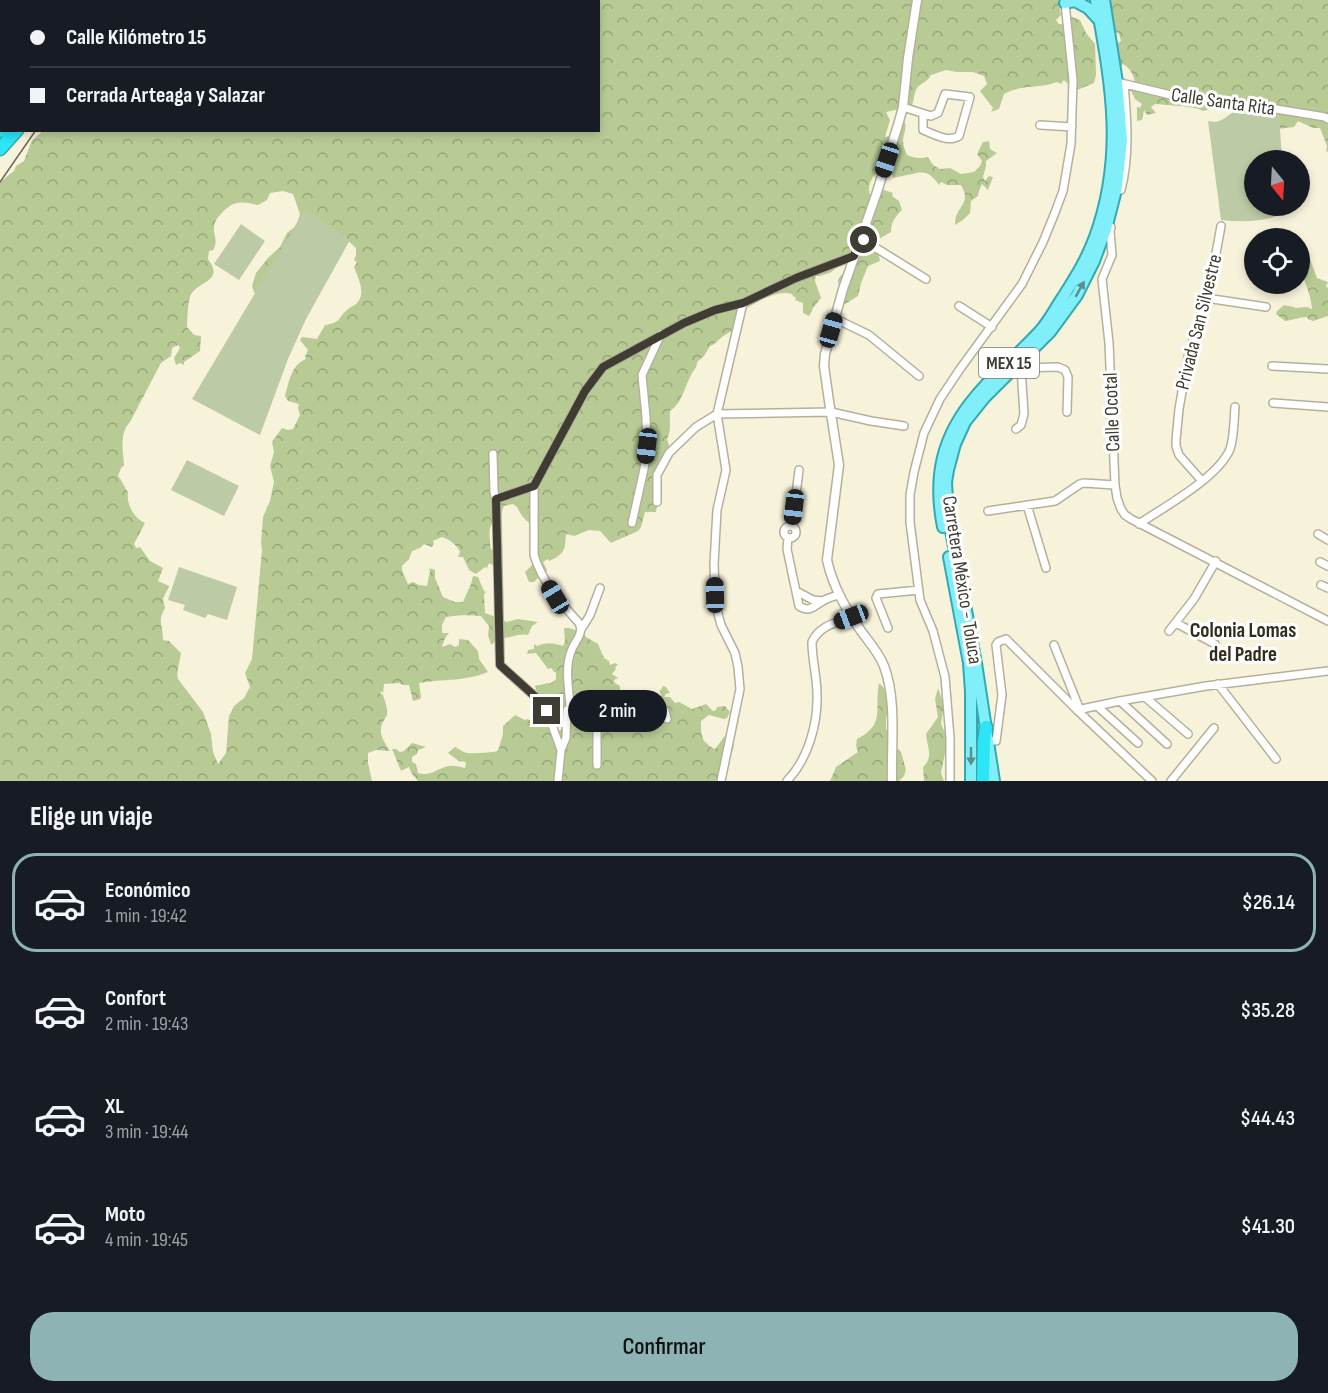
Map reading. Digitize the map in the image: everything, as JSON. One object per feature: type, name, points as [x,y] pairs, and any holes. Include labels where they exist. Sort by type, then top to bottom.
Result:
[{"type":"highway","points":[[0,149],[15,132]]},
{"type":"highway","points":[[983,781],[986,727]]},
{"type":"main road","name":"Carretera México - Toluca","points":[[971,781],[969,663],[940,513],[941,465],[949,438],[960,417],[976,395],[1046,324],[1085,260],[1095,238],[1111,178],[1113,129],[1110,89],[1095,0]]},
{"type":"main road","name":"Carretera México - Toluca","points":[[994,781],[975,654],[948,515],[946,482],[951,457],[963,426],[985,398],[1018,368],[1050,332],[1077,295],[1102,240],[1113,206],[1121,155],[1122,125],[1121,83],[1104,0]]},
{"type":"main road","points":[[1064,2],[1079,1],[1099,21]]},
{"type":"street","points":[[892,781],[892,706],[888,680],[880,658],[838,595],[827,560],[839,465],[824,366],[834,318],[903,107],[917,0]]},
{"type":"street","points":[[950,781],[950,738],[945,677],[933,631],[920,600],[910,522],[910,495],[924,433],[940,399],[1022,284],[1063,191],[1071,144],[1073,80],[1064,2]]},
{"type":"street","name":"Calle Santa Rita","points":[[1121,83],[1179,97],[1276,109],[1328,119]]},
{"type":"street","name":"Calle Ocotal","points":[[1121,83],[1127,126],[1126,156],[1122,186],[1110,231],[1112,255],[1102,279],[1109,343],[1115,485],[1121,509],[1139,524],[1216,561],[1328,621]]},
{"type":"street","points":[[903,107],[931,116],[938,113],[945,94],[970,97],[960,136],[955,139],[948,139],[923,130],[923,114]]},
{"type":"street","points":[[1040,125],[1072,127]]},
{"type":"street","name":"Privada San Silvestre","points":[[1202,481],[1179,455],[1176,446],[1179,409],[1188,357],[1206,298],[1221,226]]},
{"type":"street","points":[[860,238],[926,279]]},
{"type":"street","points":[[582,628],[555,597],[536,563],[534,486],[585,391],[603,367],[661,334],[715,310],[743,303],[796,278],[854,256]]},
{"type":"street","points":[[1206,298],[1266,307]]},
{"type":"street","points":[[721,781],[740,682],[735,653],[721,625],[715,595],[717,510],[726,470],[717,414],[743,303]]},
{"type":"street","points":[[959,306],[992,327]]},
{"type":"street","points":[[834,318],[870,335],[919,376]]},
{"type":"street","points":[[632,523],[647,446],[642,375],[661,334]]},
{"type":"street","points":[[1272,366],[1328,369]]},
{"type":"street","points":[[1016,429],[1021,425],[1024,414],[1018,368],[1058,367],[1066,371],[1068,377],[1067,412]]},
{"type":"street","points":[[1272,403],[1328,407]]},
{"type":"street","points":[[1139,524],[1202,481],[1224,460],[1231,446],[1235,407]]},
{"type":"street","points":[[657,502],[657,475],[669,453],[696,427],[717,414],[831,412],[904,426]]},
{"type":"street","points":[[493,454],[500,665],[543,705],[561,750]]},
{"type":"street","points":[[799,470],[792,526],[796,534],[788,538],[787,549],[797,601],[801,608],[805,609],[815,607],[838,595]]},
{"type":"street","points":[[988,511],[1055,501],[1080,484],[1115,485]]},
{"type":"street","points":[[496,499],[534,486]]},
{"type":"street","points":[[1027,505],[1046,568]]},
{"type":"street","points":[[1318,534],[1328,540]]},
{"type":"street","points":[[1169,631],[1194,599],[1216,561]]},
{"type":"street","points":[[1320,562],[1328,566]]},
{"type":"street","points":[[558,781],[561,750],[566,738],[567,710],[570,707],[567,665],[600,588]]},
{"type":"street","points":[[888,628],[876,598],[878,594],[919,590]]},
{"type":"street","points":[[796,591],[813,600],[823,601]]},
{"type":"street","points":[[787,781],[796,772],[810,743],[815,719],[817,694],[812,642],[820,630],[851,617]]},
{"type":"street","points":[[1176,623],[1215,644]]},
{"type":"street","points":[[988,741],[996,741],[1002,695],[996,645],[1008,640],[1152,781]]},
{"type":"street","points":[[1054,645],[1078,710]]},
{"type":"street","points":[[1078,710],[1218,684],[1328,671]]},
{"type":"street","points":[[1218,684],[1276,759]]},
{"type":"street","points":[[1145,697],[1188,734]]},
{"type":"street","points":[[570,707],[578,707],[597,721],[602,721],[615,705],[622,701],[650,701],[659,704],[664,709],[667,719]]},
{"type":"street","points":[[1119,701],[1167,744]]},
{"type":"street","points":[[1097,706],[1138,743]]},
{"type":"street","points":[[597,721],[597,765]]},
{"type":"street","points":[[1171,781],[1214,728]]},
{"type":"green space","points":[[600,0],[1058,0],[1061,15],[1056,20],[1059,24],[1065,24],[1069,16],[1080,20],[1086,33],[1095,44],[1094,83],[1075,91],[1064,80],[1061,84],[1057,82],[1011,91],[1004,94],[999,109],[991,112],[993,108],[980,91],[987,84],[984,76],[973,72],[946,70],[931,75],[919,86],[912,105],[899,102],[900,109],[886,112],[890,120],[885,137],[895,134],[896,127],[905,122],[903,143],[907,155],[917,158],[928,157],[933,165],[940,169],[950,168],[961,174],[974,172],[982,161],[977,154],[983,142],[989,141],[990,149],[997,153],[986,161],[983,177],[985,181],[989,176],[993,177],[988,190],[982,184],[978,196],[971,201],[970,213],[955,225],[955,219],[965,197],[961,185],[947,185],[941,182],[939,185],[927,173],[893,178],[888,148],[885,147],[884,157],[877,165],[877,172],[872,178],[869,192],[872,199],[881,189],[893,193],[892,196],[899,201],[902,210],[894,220],[891,232],[879,239],[880,261],[868,266],[858,296],[839,305],[838,280],[841,275],[849,273],[849,262],[841,262],[830,272],[816,276],[815,281],[821,298],[809,316],[803,313],[803,303],[795,300],[792,294],[786,293],[767,297],[743,310],[743,323],[710,346],[697,362],[680,400],[670,411],[670,429],[667,439],[669,450],[658,481],[660,494],[657,497],[662,502],[657,504],[656,512],[645,512],[638,531],[611,543],[600,531],[589,530],[574,536],[566,534],[561,554],[543,562],[547,570],[534,582],[529,582],[525,572],[532,565],[534,548],[532,526],[513,504],[504,506],[500,517],[490,528],[491,549],[494,551],[494,557],[497,558],[494,560],[498,568],[489,563],[487,568],[485,567],[476,574],[469,570],[463,557],[458,557],[460,552],[455,545],[442,537],[433,541],[432,547],[424,544],[412,551],[409,559],[402,566],[408,584],[413,582],[427,586],[429,568],[435,570],[435,578],[443,597],[455,602],[463,602],[473,576],[478,577],[486,592],[484,594],[485,613],[506,622],[518,619],[538,622],[532,626],[528,635],[500,638],[491,645],[488,635],[489,626],[481,616],[446,617],[442,625],[442,633],[449,633],[442,647],[450,644],[455,647],[459,645],[459,639],[468,640],[478,651],[479,659],[488,672],[463,678],[419,683],[421,697],[413,701],[409,685],[384,684],[383,693],[381,691],[380,693],[383,695],[387,715],[381,732],[390,751],[376,750],[368,753],[372,781],[0,781],[0,182],[24,161],[32,140],[42,132],[600,132]],"holes":[[[283,191],[293,194],[300,214],[296,226],[287,233],[280,247],[256,273],[252,286],[258,298],[345,238],[356,248],[354,260],[357,262],[354,267],[361,286],[361,296],[356,304],[337,321],[325,325],[317,339],[302,337],[300,340],[308,350],[306,359],[294,370],[285,396],[288,401],[299,404],[300,415],[293,429],[282,428],[272,442],[274,452],[270,466],[274,482],[270,501],[263,517],[252,659],[245,673],[250,687],[244,698],[234,706],[229,716],[226,753],[218,764],[203,712],[178,679],[181,653],[169,641],[163,640],[161,620],[165,608],[163,599],[169,586],[158,581],[163,568],[150,561],[140,547],[136,548],[134,544],[145,523],[137,518],[132,510],[128,501],[128,492],[118,476],[124,465],[123,437],[161,363],[171,356],[172,348],[178,345],[180,348],[174,358],[176,365],[180,363],[184,365],[184,362],[200,351],[201,336],[194,335],[187,327],[189,303],[193,292],[212,277],[213,267],[208,259],[209,251],[213,250],[216,244],[214,227],[218,218],[233,204],[258,205],[267,200],[270,193]]]},
{"type":"green space","points":[[1108,0],[1328,0],[1328,151],[1326,152],[1327,146],[1320,128],[1313,128],[1298,121],[1294,127],[1278,129],[1234,114],[1235,108],[1229,104],[1203,111],[1190,107],[1155,104],[1151,107],[1156,113],[1147,115],[1144,110],[1142,120],[1137,121],[1137,107],[1140,108],[1142,104],[1135,99],[1131,91],[1135,84],[1131,71],[1123,64],[1120,68],[1115,45],[1121,41],[1119,34],[1113,30],[1111,4]]},
{"type":"green space","points":[[1242,108],[1279,113],[1281,150],[1244,150],[1244,216],[1276,216],[1254,221],[1221,220],[1208,121],[1222,120]]},
{"type":"green space","points":[[305,209],[350,240],[306,319],[288,359],[260,435],[192,399]]},
{"type":"green space","points":[[241,224],[265,241],[239,280],[214,264]]},
{"type":"green space","points":[[1310,259],[1317,278],[1328,282],[1326,286],[1328,288],[1328,316],[1313,321],[1302,317],[1285,321],[1276,314],[1284,305],[1312,309]]},
{"type":"green space","points":[[187,460],[239,486],[224,516],[171,490]]},
{"type":"green space","points":[[179,567],[237,587],[227,620],[208,614],[205,618],[183,610],[185,605],[168,600]]},
{"type":"green space","points":[[564,628],[583,633],[598,644],[610,665],[615,663],[618,665],[612,674],[618,678],[614,680],[620,686],[620,691],[635,697],[637,703],[650,703],[645,707],[647,708],[664,712],[656,702],[661,695],[659,690],[663,686],[670,693],[664,697],[670,697],[675,703],[679,702],[692,709],[706,704],[713,711],[717,707],[725,706],[730,712],[727,718],[709,715],[701,721],[702,735],[707,744],[715,749],[724,737],[729,736],[734,746],[718,781],[418,781],[409,767],[401,771],[392,749],[404,751],[412,743],[426,747],[418,750],[417,754],[412,757],[418,773],[430,773],[451,766],[465,768],[466,762],[459,761],[448,753],[455,747],[471,753],[498,751],[503,726],[515,715],[525,720],[541,723],[553,719],[559,731],[563,728],[565,721],[539,696],[535,685],[551,683],[556,679],[556,673],[552,668],[548,669],[536,653],[527,654],[528,650],[534,649],[534,644],[537,646],[550,643],[563,646]]},
{"type":"green space","points":[[879,683],[884,688],[889,708],[886,729],[893,744],[901,752],[906,770],[904,776],[899,781],[830,781],[836,767],[858,752],[857,739],[872,728],[875,722]]},
{"type":"green space","points":[[938,688],[944,705],[941,724],[948,739],[941,773],[944,781],[924,781],[923,767],[929,756],[926,734],[938,717],[935,699]]},
{"type":"railway","points":[[0,182],[35,132]]},
{"type":"district","name":"Colonia Lomas del Padre","points":[[1243,642]]},
{"type":"route","points":[[547,711],[540,701],[500,665],[496,499],[534,486],[585,391],[603,367],[684,323],[715,310],[743,303],[796,278],[854,256],[860,238],[864,240]]}]
